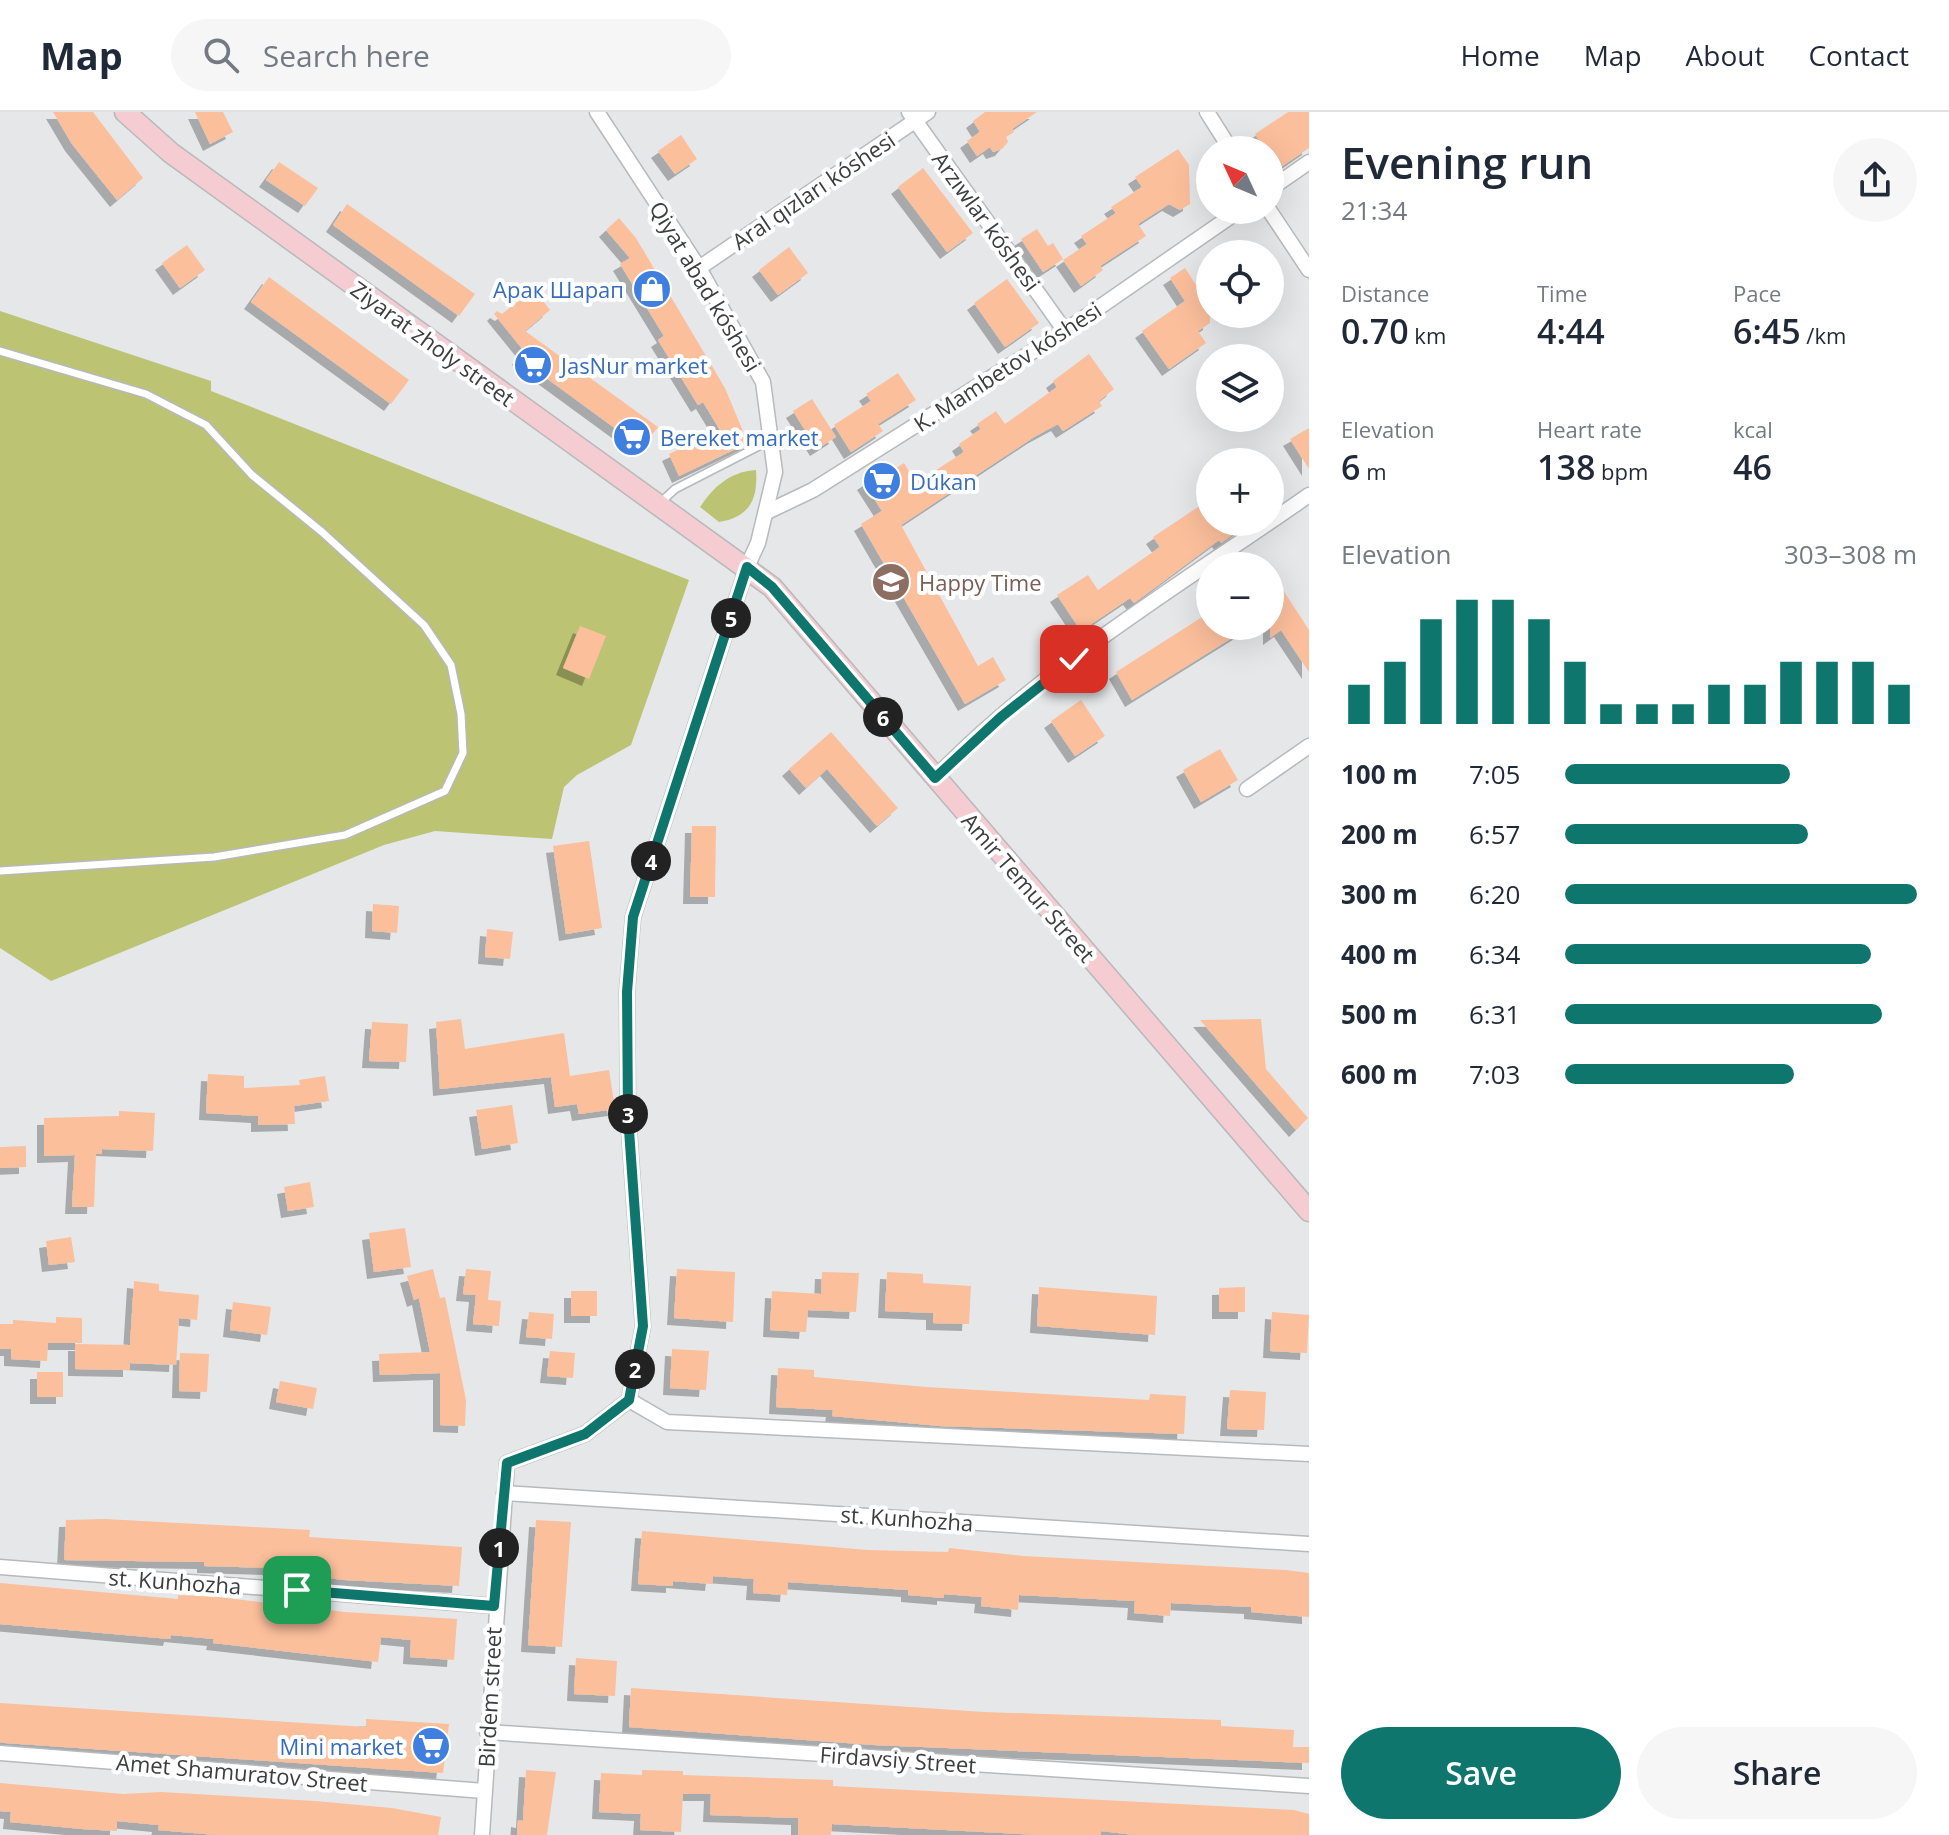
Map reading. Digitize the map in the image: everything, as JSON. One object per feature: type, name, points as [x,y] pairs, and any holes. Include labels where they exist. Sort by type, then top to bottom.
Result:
[{"type":"street","name":"Ziyarat zholy street","points":[[125,112],[171,153],[747,567]]},
{"type":"street","name":"Qiyat abad kóshesi","points":[[597,112],[699,268],[763,382],[775,472],[767,512],[633,917],[627,992],[628,1116],[643,1326],[629,1400]]},
{"type":"street","points":[[1207,112],[1222,136]]},
{"type":"street","name":"Aral qızları kóshesi","points":[[699,268],[917,115]]},
{"type":"street","name":"Arzıwlar kóshesi","points":[[917,115],[1065,331]]},
{"type":"street","points":[[1284,179],[1309,162]]},
{"type":"street","name":"K. Mambetov kóshesi","points":[[767,512],[813,490],[1065,331],[1220,224]]},
{"type":"street","points":[[1278,224],[1309,270]]},
{"type":"street","points":[[935,778],[1001,717],[1074,659],[1309,495]]},
{"type":"street","name":"Amir Temur Street","points":[[747,567],[772,587],[1309,1211]]},
{"type":"street","points":[[1247,789],[1309,746]]},
{"type":"street","points":[[629,1400],[667,1422],[1309,1454]]},
{"type":"street","name":"Birdem street","points":[[482,1835],[494,1606],[507,1463],[585,1434],[629,1400]]},
{"type":"street","name":"st. Kunhozha","points":[[504,1493],[1309,1544]]},
{"type":"street","name":"st. Kunhozha","points":[[0,1567],[494,1606]]},
{"type":"street","name":"Firdavsiy Street","points":[[487,1732],[1309,1786]]},
{"type":"street","name":"Amet Shamuratov Street","points":[[0,1753],[484,1791]]},
{"type":"lane","points":[[0,351],[146,394],[206,425],[252,475],[322,532],[424,625],[451,665],[461,714],[463,753],[445,791],[345,835],[214,857],[0,871]]},
{"type":"lane","points":[[659,505],[675,489],[761,445]]},
{"type":"green space","points":[[0,311],[211,381],[211,391],[689,580],[631,745],[577,775],[564,787],[552,839],[435,831],[384,845],[51,981],[0,948]]},
{"type":"green space","points":[[756,470],[753,498],[738,516],[719,522],[700,507],[724,481]]},
{"type":"building","points":[[53,112],[93,112],[143,178],[117,200],[72,144]]},
{"type":"building","points":[[195,112],[223,112],[233,132],[210,144]]},
{"type":"building","points":[[985,112],[1037,112],[1012,129],[1014,132],[1006,137],[1008,142],[1002,149],[993,152],[990,147],[977,156],[967,141],[980,132],[973,121]]},
{"type":"building","points":[[1288,112],[1309,112],[1309,148],[1284,165],[1284,136],[1255,134]]},
{"type":"building","points":[[681,135],[697,159],[675,174],[658,151]]},
{"type":"building","points":[[1178,149],[1189,165],[1190,204],[1180,210],[1169,204],[1138,224],[1146,236],[1100,266],[1103,270],[1081,286],[1063,260],[1087,244],[1081,236],[1116,213],[1111,207],[1142,187],[1135,177]]},
{"type":"building","points":[[279,162],[318,188],[305,206],[266,180]]},
{"type":"building","points":[[923,168],[973,233],[947,252],[898,187]]},
{"type":"building","points":[[347,204],[475,294],[459,316],[333,225]]},
{"type":"building","points":[[619,218],[636,238],[725,388],[748,443],[679,476],[669,454],[720,430],[703,402],[698,405],[658,340],[664,336],[620,264],[630,258],[606,230]]},
{"type":"building","points":[[1037,229],[1048,246],[1053,243],[1063,259],[1043,272],[1021,239]]},
{"type":"building","points":[[187,245],[205,270],[180,288],[162,263]]},
{"type":"building","points":[[789,247],[808,273],[778,295],[759,270]]},
{"type":"building","points":[[1185,268],[1196,285],[1196,328],[1202,328],[1198,331],[1206,343],[1196,344],[1196,350],[1169,369],[1142,331],[1185,301],[1170,278]]},
{"type":"building","points":[[269,277],[409,380],[391,404],[251,302]]},
{"type":"building","points":[[1007,279],[1039,323],[1005,347],[974,303]]},
{"type":"building","points":[[534,289],[550,310],[525,331],[658,427],[642,448],[519,358],[524,351],[494,314],[497,311],[502,314]]},
{"type":"building","points":[[1089,354],[1114,389],[1099,401],[1102,406],[1063,431],[1058,424],[1034,437],[901,525],[978,666],[993,657],[1006,680],[965,704],[861,524],[882,511],[864,483],[887,468],[890,472],[904,463],[916,483],[964,452],[959,444],[981,429],[977,424],[996,411],[1005,424],[1057,387],[1053,381]]},
{"type":"building","points":[[898,373],[916,400],[878,424],[883,431],[851,452],[834,425],[871,401],[866,394]]},
{"type":"building","points":[[812,399],[836,437],[817,449],[793,411]]},
{"type":"building","points":[[1309,428],[1309,469],[1290,439]]},
{"type":"building","points":[[1196,508],[1196,536],[1231,536],[1203,552],[1196,552],[1196,557],[1134,603],[1130,598],[1081,631],[1057,595],[1088,575],[1098,590],[1160,547],[1153,537]]},
{"type":"building","points":[[1284,592],[1309,630],[1309,672],[1284,634]]},
{"type":"building","points":[[1196,621],[1196,640],[1228,640],[1132,700],[1116,672]]},
{"type":"building","points":[[580,626],[606,636],[589,679],[563,668]]},
{"type":"building","points":[[1081,700],[1105,736],[1075,756],[1051,721]]},
{"type":"building","points":[[831,732],[898,808],[877,826],[827,769],[806,788],[789,769]]},
{"type":"building","points":[[1220,749],[1238,780],[1201,802],[1183,770]]},
{"type":"building","points":[[692,826],[716,826],[715,897],[690,897]]},
{"type":"building","points":[[589,841],[602,928],[566,934],[553,846]]},
{"type":"building","points":[[373,904],[399,906],[397,933],[372,931]]},
{"type":"building","points":[[487,929],[513,932],[510,959],[485,957]]},
{"type":"building","points":[[461,1019],[465,1049],[564,1033],[570,1076],[609,1070],[615,1109],[579,1114],[577,1104],[555,1107],[551,1077],[440,1089],[436,1022]]},
{"type":"building","points":[[1261,1019],[1266,1069],[1308,1118],[1296,1130],[1200,1020]]},
{"type":"building","points":[[372,1022],[408,1024],[406,1062],[369,1061]]},
{"type":"building","points":[[208,1074],[244,1076],[244,1088],[300,1085],[299,1080],[325,1076],[329,1101],[294,1106],[295,1124],[258,1125],[258,1116],[206,1113]]},
{"type":"building","points":[[512,1105],[518,1143],[482,1149],[476,1110]]},
{"type":"building","points":[[119,1111],[155,1113],[153,1151],[102,1149],[102,1154],[96,1154],[94,1207],[72,1207],[75,1155],[44,1156],[44,1118],[119,1116]]},
{"type":"building","points":[[26,1146],[26,1167],[0,1168],[0,1147]]},
{"type":"building","points":[[310,1182],[314,1207],[288,1211],[284,1187]]},
{"type":"building","points":[[405,1228],[411,1267],[374,1272],[369,1233]]},
{"type":"building","points":[[71,1237],[75,1262],[49,1265],[46,1241]]},
{"type":"building","points":[[433,1269],[440,1298],[445,1297],[466,1400],[465,1426],[440,1425],[440,1373],[380,1375],[379,1354],[430,1352],[419,1298],[414,1300],[407,1276]]},
{"type":"building","points":[[466,1269],[491,1271],[488,1300],[501,1301],[499,1326],[473,1324],[476,1295],[463,1294]]},
{"type":"building","points":[[677,1269],[735,1272],[733,1322],[674,1318]]},
{"type":"building","points":[[822,1272],[859,1273],[856,1312],[808,1310],[806,1332],[770,1330],[772,1291],[821,1294]]},
{"type":"building","points":[[887,1272],[923,1274],[923,1283],[971,1286],[969,1324],[933,1323],[933,1313],[885,1311]]},
{"type":"building","points":[[134,1281],[159,1284],[159,1291],[199,1295],[197,1320],[179,1318],[176,1365],[130,1363],[130,1370],[75,1369],[75,1344],[130,1345]]},
{"type":"building","points":[[1039,1287],[1157,1296],[1155,1335],[1037,1326]]},
{"type":"building","points":[[1245,1287],[1245,1312],[1219,1312],[1219,1288]]},
{"type":"building","points":[[571,1291],[597,1291],[597,1316],[571,1316]]},
{"type":"building","points":[[233,1302],[271,1307],[267,1335],[230,1330]]},
{"type":"building","points":[[529,1312],[554,1314],[552,1339],[526,1337]]},
{"type":"building","points":[[1272,1312],[1309,1315],[1307,1353],[1270,1351]]},
{"type":"building","points":[[56,1317],[82,1318],[82,1343],[48,1343],[47,1361],[11,1359],[11,1349],[0,1349],[0,1324],[13,1324],[13,1320],[56,1323]]},
{"type":"building","points":[[672,1349],[709,1351],[706,1390],[670,1388]]},
{"type":"building","points":[[550,1351],[575,1353],[573,1378],[547,1376]]},
{"type":"building","points":[[180,1353],[209,1354],[207,1392],[179,1391]]},
{"type":"building","points":[[778,1368],[814,1370],[814,1377],[926,1387],[1149,1400],[1150,1394],[1186,1396],[1184,1434],[940,1426],[832,1416],[833,1410],[776,1407]]},
{"type":"building","points":[[37,1372],[63,1372],[63,1397],[37,1397]]},
{"type":"building","points":[[280,1381],[317,1388],[313,1409],[276,1402]]},
{"type":"building","points":[[1230,1390],[1266,1392],[1264,1430],[1227,1429]]},
{"type":"building","points":[[105,1519],[310,1530],[309,1537],[462,1547],[459,1586],[345,1580],[308,1576],[309,1569],[204,1566],[204,1562],[64,1560],[66,1520]]},
{"type":"building","points":[[536,1520],[571,1522],[562,1647],[528,1645]]},
{"type":"building","points":[[642,1531],[868,1550],[948,1552],[949,1548],[1024,1556],[1286,1570],[1309,1573],[1309,1617],[1251,1612],[1251,1607],[1171,1603],[1170,1616],[1134,1613],[1135,1601],[1019,1595],[1018,1610],[981,1606],[982,1597],[944,1594],[944,1598],[908,1595],[908,1590],[788,1582],[787,1595],[753,1593],[754,1579],[713,1576],[712,1584],[673,1581],[673,1586],[638,1584]]},
{"type":"building","points":[[0,1583],[178,1599],[178,1595],[218,1597],[345,1612],[457,1619],[454,1660],[410,1657],[411,1640],[381,1637],[378,1662],[213,1643],[214,1639],[171,1635],[170,1639],[0,1624]]},
{"type":"building","points":[[576,1658],[617,1661],[615,1696],[574,1694]]},
{"type":"building","points":[[631,1688],[984,1712],[1221,1720],[1221,1726],[1294,1730],[1293,1747],[1309,1747],[1309,1763],[874,1745],[629,1727]]},
{"type":"building","points":[[0,1703],[366,1727],[366,1719],[449,1724],[443,1773],[5,1743],[0,1742]]},
{"type":"building","points":[[526,1770],[556,1772],[547,1835],[517,1835],[518,1820],[523,1821]]},
{"type":"building","points":[[642,1770],[683,1771],[683,1775],[833,1780],[833,1786],[1294,1810],[1309,1814],[1309,1835],[1135,1835],[1101,1831],[1101,1835],[1038,1835],[832,1824],[831,1835],[798,1835],[798,1818],[710,1815],[711,1794],[683,1794],[681,1832],[640,1830],[641,1814],[599,1812],[601,1773],[642,1775]]},
{"type":"building","points":[[0,1783],[123,1794],[161,1792],[315,1801],[392,1808],[441,1817],[438,1835],[217,1835],[158,1830],[159,1825],[117,1821],[117,1831],[82,1829],[10,1822],[11,1812],[0,1811]]},
{"type":"place","name":"Арак Шарап","points":[[652,289]]},
{"type":"place","name":"JasNur market","points":[[533,365]]},
{"type":"place","name":"Bereket market","points":[[632,437]]},
{"type":"place","name":"Dúkan","points":[[882,481]]},
{"type":"place","name":"Happy Time","points":[[891,582]]},
{"type":"place","name":"Mini market","points":[[431,1746]]},
{"type":"route","points":[[297,1590],[494,1606],[507,1463],[585,1434],[629,1400],[643,1326],[631,1195],[628,1116],[627,992],[633,917],[747,567],[772,587],[935,778],[1001,717],[1074,659]]}]
